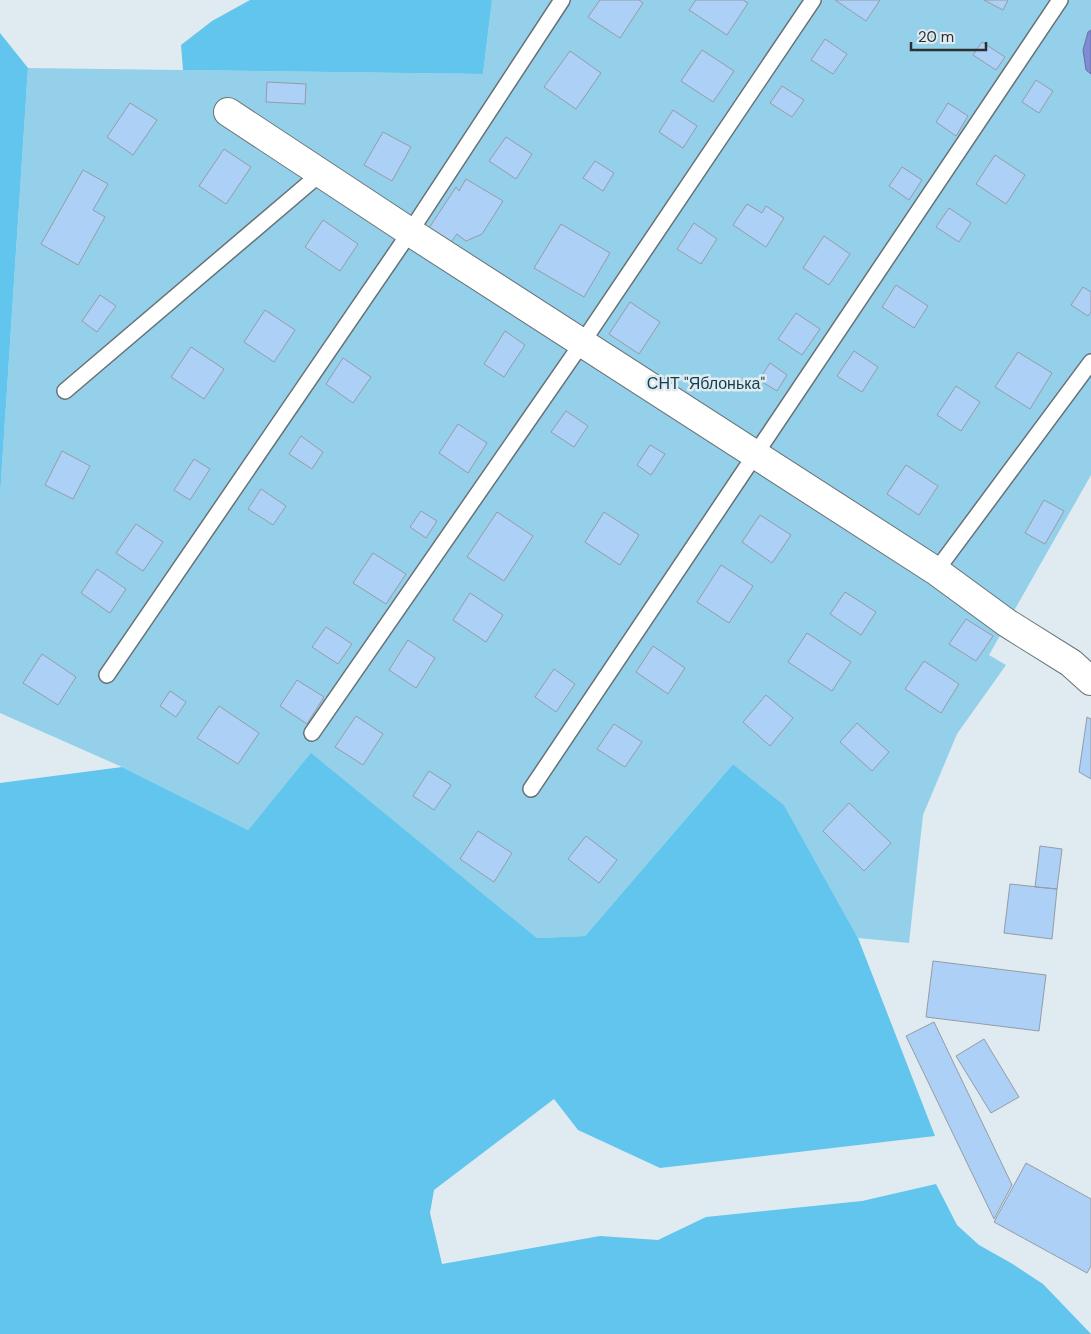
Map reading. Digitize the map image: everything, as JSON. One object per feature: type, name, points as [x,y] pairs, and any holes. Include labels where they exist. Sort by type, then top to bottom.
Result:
[{"type":"street","points":[[228,112],[936,572],[1007,624],[1071,663],[1091,681]]},
{"type":"lane","points":[[107,675],[410,232],[562,0]]},
{"type":"lane","points":[[312,733],[582,343],[814,0]]},
{"type":"lane","points":[[531,789],[1060,0]]},
{"type":"lane","points":[[65,391],[321,173]]},
{"type":"lane","points":[[936,572],[1091,362]]},
{"type":"green space","name":"СНТ \"Яблонька\"","points":[[492,0],[1091,0],[1091,475],[989,655],[1006,665],[957,734],[923,815],[909,943],[858,938],[784,805],[733,764],[585,936],[537,938],[311,754],[248,830],[122,767],[0,713],[0,496],[28,68],[483,74]]},
{"type":"shaded area","points":[[250,0],[492,0],[483,74],[183,70],[181,45],[212,21]]},
{"type":"shaded area","points":[[1091,30],[1091,74],[1086,70],[1083,50],[1088,32]]},
{"type":"shaded area","points":[[0,33],[28,68],[0,496]]},
{"type":"shaded area","points":[[311,753],[537,938],[585,936],[733,764],[784,805],[858,938],[935,1136],[660,1168],[578,1130],[554,1099],[434,1190],[430,1213],[442,1264],[600,1236],[658,1240],[706,1217],[862,1201],[936,1184],[957,1225],[979,1245],[1043,1284],[1091,1334],[0,1334],[0,783],[122,767],[248,830]]},
{"type":"building","points":[[600,0],[639,0],[643,3],[620,38],[588,17]]},
{"type":"building","points":[[696,0],[743,0],[748,3],[727,35],[689,10]]},
{"type":"building","points":[[835,0],[880,0],[866,21]]},
{"type":"building","points":[[984,0],[1008,0],[1003,10]]},
{"type":"building","points":[[825,39],[847,54],[833,74],[811,60]]},
{"type":"building","points":[[982,42],[1005,57],[996,70],[973,55]]},
{"type":"building","points":[[702,50],[734,71],[713,102],[681,81]]},
{"type":"building","points":[[570,51],[601,73],[576,109],[544,87]]},
{"type":"building","points":[[1036,80],[1053,91],[1039,113],[1022,102]]},
{"type":"building","points":[[267,82],[306,84],[305,104],[266,102]]},
{"type":"building","points":[[782,86],[804,100],[792,117],[770,103]]},
{"type":"building","points":[[130,103],[157,120],[133,155],[107,137]]},
{"type":"building","points":[[948,103],[968,116],[956,136],[936,122]]},
{"type":"building","points":[[673,110],[697,126],[683,148],[659,132]]},
{"type":"building","points":[[383,132],[411,147],[392,181],[364,165]]},
{"type":"building","points":[[506,137],[532,154],[516,179],[489,161]]},
{"type":"building","points":[[224,149],[251,167],[226,204],[199,186]]},
{"type":"building","points":[[995,155],[1025,175],[1006,204],[976,184]]},
{"type":"building","points":[[595,161],[614,173],[603,191],[583,178]]},
{"type":"building","points":[[902,167],[922,180],[909,200],[889,186]]},
{"type":"building","points":[[83,170],[108,184],[93,210],[105,217],[78,265],[41,244]]},
{"type":"building","points":[[466,179],[503,201],[482,234],[466,241],[457,234],[451,242],[429,228],[456,187],[459,191]]},
{"type":"building","points":[[747,204],[762,213],[766,206],[784,218],[766,247],[733,225]]},
{"type":"building","points":[[949,208],[971,223],[959,242],[936,227]]},
{"type":"building","points":[[323,220],[358,244],[340,271],[305,247]]},
{"type":"building","points":[[694,223],[717,239],[701,264],[677,249]]},
{"type":"building","points":[[561,224],[610,253],[584,297],[534,268]]},
{"type":"building","points":[[824,236],[850,254],[829,285],[803,268]]},
{"type":"building","points":[[896,285],[928,306],[914,328],[882,307]]},
{"type":"building","points":[[1083,287],[1091,292],[1091,312],[1088,316],[1071,305]]},
{"type":"building","points":[[100,295],[116,306],[97,332],[82,321]]},
{"type":"building","points":[[630,302],[660,322],[639,354],[609,334]]},
{"type":"building","points":[[265,310],[295,330],[274,362],[244,342]]},
{"type":"building","points":[[796,313],[820,329],[802,355],[778,339]]},
{"type":"building","points":[[505,331],[525,345],[504,377],[484,364]]},
{"type":"building","points":[[191,347],[224,369],[204,399],[171,377]]},
{"type":"building","points":[[854,351],[878,367],[862,392],[837,376]]},
{"type":"building","points":[[1018,352],[1052,373],[1030,409],[995,387]]},
{"type":"building","points":[[343,358],[371,377],[353,403],[326,384]]},
{"type":"building","points":[[770,363],[787,375],[777,391],[759,380]]},
{"type":"building","points":[[956,386],[980,402],[961,431],[937,415]]},
{"type":"building","points":[[566,411],[588,426],[574,447],[551,432]]},
{"type":"building","points":[[458,424],[487,443],[468,473],[439,453]]},
{"type":"building","points":[[301,436],[323,452],[312,469],[289,454]]},
{"type":"building","points":[[650,445],[665,454],[651,475],[637,465]]},
{"type":"building","points":[[62,451],[90,466],[73,499],[45,485]]},
{"type":"building","points":[[194,459],[210,469],[190,500],[174,490]]},
{"type":"building","points":[[906,465],[938,486],[919,515],[887,494]]},
{"type":"building","points":[[261,489],[286,506],[273,525],[248,509]]},
{"type":"building","points":[[1044,500],[1064,511],[1045,544],[1025,533]]},
{"type":"building","points":[[421,511],[437,521],[426,538],[410,527]]},
{"type":"building","points":[[497,512],[533,536],[504,581],[467,557]]},
{"type":"building","points":[[604,512],[639,535],[620,565],[585,542]]},
{"type":"building","points":[[760,515],[791,535],[772,563],[742,542]]},
{"type":"building","points":[[136,524],[163,542],[143,571],[116,553]]},
{"type":"building","points":[[373,553],[406,574],[386,604],[353,583]]},
{"type":"building","points":[[721,565],[753,586],[729,623],[697,602]]},
{"type":"building","points":[[97,569],[126,589],[110,613],[81,593]]},
{"type":"building","points":[[845,592],[876,612],[861,635],[830,614]]},
{"type":"building","points":[[470,593],[503,615],[486,642],[453,620]]},
{"type":"building","points":[[966,619],[993,636],[976,661],[949,644]]},
{"type":"building","points":[[326,627],[352,644],[338,664],[312,647]]},
{"type":"building","points":[[807,633],[851,662],[832,691],[788,662]]},
{"type":"building","points":[[408,640],[435,658],[416,688],[389,670]]},
{"type":"building","points":[[653,646],[685,668],[668,694],[636,672]]},
{"type":"building","points":[[42,654],[76,677],[58,705],[23,683]]},
{"type":"building","points":[[924,661],[959,684],[941,713],[905,689]]},
{"type":"building","points":[[554,669],[575,684],[556,712],[535,697]]},
{"type":"building","points":[[297,680],[324,697],[307,724],[280,706]]},
{"type":"building","points":[[170,691],[186,702],[176,717],[160,706]]},
{"type":"building","points":[[766,695],[793,718],[770,746],[743,722]]},
{"type":"building","points":[[219,706],[259,733],[238,764],[197,738]]},
{"type":"building","points":[[356,716],[383,734],[363,765],[335,747]]},
{"type":"building","points":[[1087,717],[1091,719],[1091,779],[1079,772]]},
{"type":"building","points":[[857,723],[889,752],[872,771],[840,742]]},
{"type":"building","points":[[614,724],[642,742],[625,767],[597,749]]},
{"type":"building","points":[[429,771],[451,785],[434,810],[413,796]]},
{"type":"building","points":[[849,803],[891,843],[864,871],[823,831]]},
{"type":"building","points":[[478,831],[512,853],[494,882],[460,859]]},
{"type":"building","points":[[586,836],[617,860],[599,883],[568,859]]},
{"type":"building","points":[[1040,846],[1062,849],[1057,889],[1035,887]]},
{"type":"building","points":[[1010,884],[1057,889],[1052,939],[1004,933]]},
{"type":"building","points":[[933,961],[1046,975],[1039,1031],[926,1017]]},
{"type":"building","points":[[934,1022],[1012,1185],[994,1219],[906,1036]]},
{"type":"building","points":[[984,1039],[1019,1097],[991,1113],[956,1056]]},
{"type":"building","points":[[1026,1163],[1091,1199],[1091,1266],[1087,1273],[994,1222]]}]
